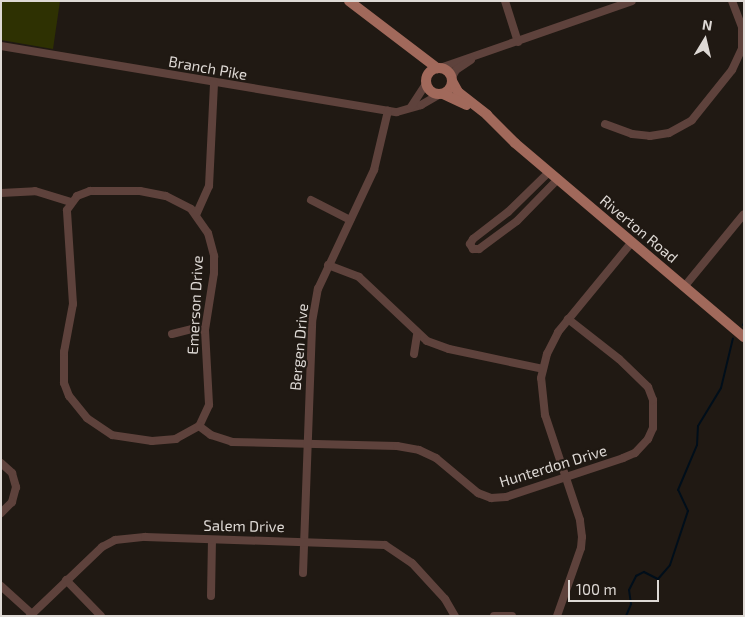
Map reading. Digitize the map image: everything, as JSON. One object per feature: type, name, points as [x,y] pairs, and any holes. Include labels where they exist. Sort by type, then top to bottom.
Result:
[{"type":"main road","points":[[348,1],[386,32],[452,79],[450,89],[440,94],[429,91],[420,66],[386,32]]},
{"type":"main road","points":[[426,81],[439,68]]},
{"type":"main road","name":"Riverton Road","points":[[452,79],[458,92],[488,114],[515,143]]},
{"type":"main road","name":"Riverton Road","points":[[440,94],[459,100],[515,143],[744,338]]},
{"type":"street","points":[[505,1],[518,42]]},
{"type":"street","points":[[439,68],[632,1]]},
{"type":"street","points":[[605,124],[632,134],[650,136],[669,133],[692,120],[732,70],[742,49],[742,27],[732,1]]},
{"type":"street","name":"Branch Pike","points":[[1,46],[214,83],[388,110],[410,109],[440,94]]},
{"type":"street","points":[[452,79],[456,70],[477,56]]},
{"type":"street","points":[[410,109],[426,81]]},
{"type":"street","points":[[196,215],[209,186],[214,83]]},
{"type":"street","name":"Bergen Drive","points":[[303,573],[306,444],[312,322],[318,289],[374,170],[388,110]]},
{"type":"street","points":[[549,172],[508,212],[473,239],[470,244],[474,248],[479,249],[516,221],[558,180]]},
{"type":"street","points":[[1,193],[35,191],[70,202],[66,219],[73,304],[62,368],[69,396],[98,428],[120,438],[176,440],[199,426]]},
{"type":"street","name":"Emerson Drive","points":[[70,202],[90,191],[140,191],[166,196],[196,215],[208,233],[214,256],[205,330],[209,405],[199,426]]},
{"type":"street","points":[[311,200],[350,220]]},
{"type":"street","points":[[684,287],[744,214]]},
{"type":"street","points":[[557,616],[581,548],[580,520],[565,480],[545,415],[541,393],[543,368],[552,343],[568,318],[631,242]]},
{"type":"street","points":[[328,265],[359,277],[417,335],[448,349],[543,368]]},
{"type":"street","name":"Hunterdon Drive","points":[[199,426],[222,441],[397,446],[419,450],[436,458],[478,493],[491,498],[506,497],[565,480],[635,452],[648,438],[655,417],[653,400],[644,383],[568,318]]},
{"type":"street","points":[[172,334],[192,329],[205,330]]},
{"type":"street","points":[[414,354],[417,335]]},
{"type":"street","points":[[1,463],[12,474],[16,487],[12,502],[1,513]]},
{"type":"street","name":"Salem Drive","points":[[31,615],[95,552],[115,540],[145,537],[370,543],[397,550],[445,599],[455,616]]},
{"type":"street","points":[[211,596],[212,540]]},
{"type":"street","points":[[66,580],[101,616]]},
{"type":"street","points":[[1,586],[31,615]]},
{"type":"street","points":[[494,616],[512,616]]},
{"type":"green space","points":[[1,1],[60,1],[53,49],[1,40]]},
{"type":"waterway","points":[[626,616],[631,604],[629,590],[636,576],[644,572],[658,579],[670,565],[688,511],[678,490],[697,445],[698,426],[721,388],[733,338]]}]
